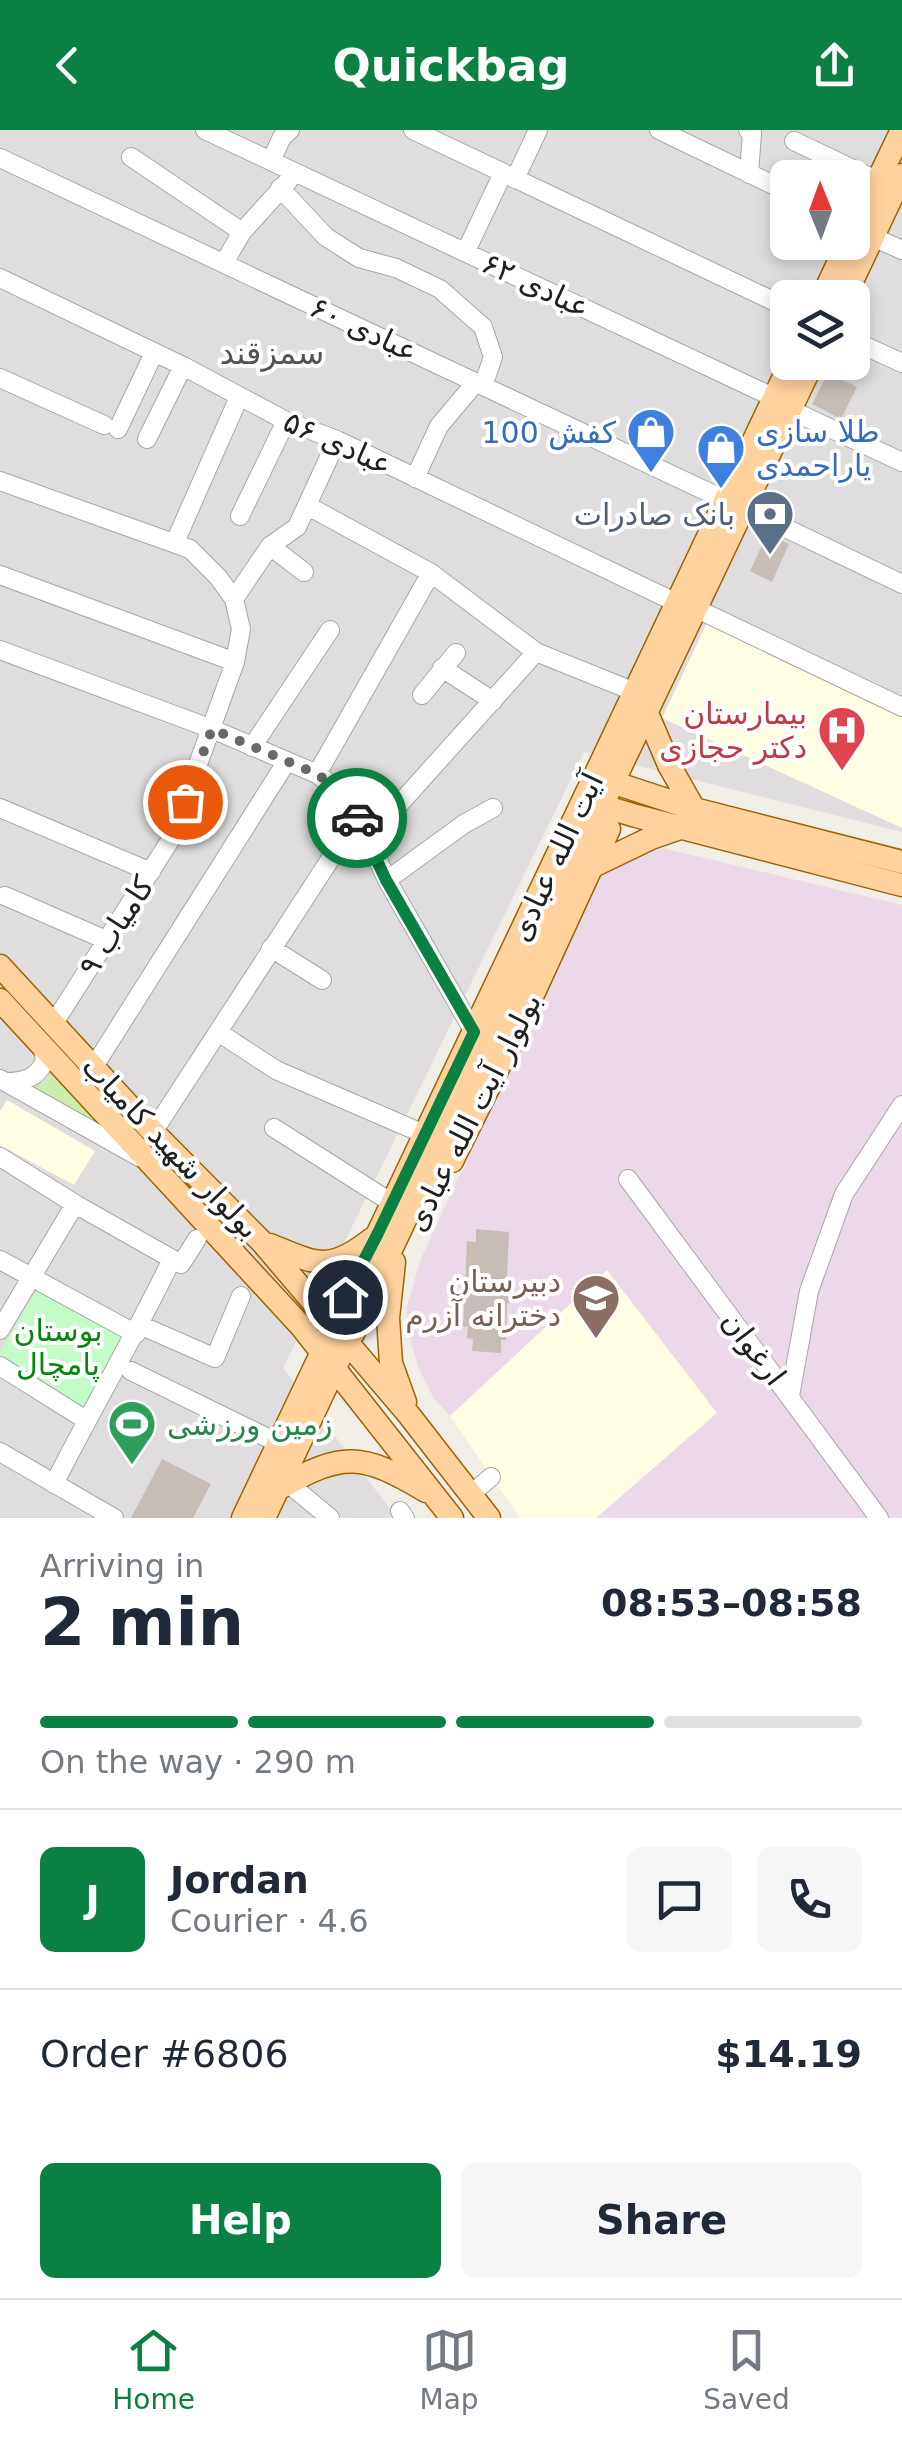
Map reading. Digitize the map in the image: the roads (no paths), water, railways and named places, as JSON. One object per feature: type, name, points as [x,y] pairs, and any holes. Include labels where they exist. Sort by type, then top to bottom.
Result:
[{"type":"main road","points":[[870,201],[902,130]]},
{"type":"main road","points":[[870,216],[902,175]]},
{"type":"main road","name":"آیت الله عبادی","points":[[783,404],[788,380]]},
{"type":"main road","name":"آیت الله عبادی","points":[[341,1334],[348,1290],[378,1233],[400,1212],[424,1134],[589,786],[640,702],[783,404],[801,380]]},
{"type":"main road","points":[[640,702],[669,765],[687,818]]},
{"type":"main road","name":"آیت الله عبادی","points":[[341,1334],[615,784],[640,702]]},
{"type":"main road","points":[[589,786],[615,784],[687,818],[902,885]]},
{"type":"main road","points":[[589,786],[603,806],[687,818],[902,862]]},
{"type":"main road","name":"بولوار آیت الله عبادی","points":[[243,1518],[278,1442],[341,1334],[365,1316],[445,1176],[593,866],[609,828],[603,806]]},
{"type":"main road","points":[[593,866],[687,818]]},
{"type":"main road","name":"بولوار شهید کامیاب","points":[[0,966],[153,1132],[262,1242],[409,1415],[489,1518]]},
{"type":"main road","name":"بولوار شهید کامیاب","points":[[0,1000],[302,1326],[452,1518]]},
{"type":"main road","points":[[400,1212],[388,1318],[391,1363],[409,1415]]},
{"type":"main road","points":[[262,1242],[312,1262],[329,1263],[351,1256],[378,1233]]},
{"type":"main road","name":"بولوار آیت الله عبادی","points":[[264,1518],[283,1486],[328,1360]]},
{"type":"main road","points":[[283,1486],[334,1462],[363,1462],[389,1469],[437,1498]]},
{"type":"street","name":"عبادی ۶۲","points":[[205,130],[902,462]]},
{"type":"street","points":[[413,130],[770,299]]},
{"type":"street","points":[[466,251],[538,130]]},
{"type":"street","points":[[659,130],[770,184]]},
{"type":"street","points":[[748,130],[752,134],[749,174]]},
{"type":"street","points":[[270,161],[282,132]]},
{"type":"street","points":[[794,141],[878,181]]},
{"type":"street","points":[[131,157],[242,232]]},
{"type":"street","name":"عبادی ۶۰","points":[[0,158],[902,584]]},
{"type":"street","points":[[224,262],[242,232],[296,174]]},
{"type":"street","points":[[280,188],[326,236],[358,258],[396,268],[440,289],[483,327],[493,358],[480,384],[439,426],[415,478]]},
{"type":"street","points":[[870,238],[902,250]]},
{"type":"street","name":"عبادی ۵۶","points":[[0,278],[183,366],[286,422],[337,440],[902,707]]},
{"type":"street","points":[[870,348],[902,363]]},
{"type":"street","points":[[0,378],[111,427],[154,352]]},
{"type":"street","points":[[147,439],[183,366]]},
{"type":"street","points":[[175,542],[239,397]]},
{"type":"street","points":[[240,516],[286,422]]},
{"type":"street","points":[[0,481],[190,548],[234,599],[270,546],[297,527],[337,440]]},
{"type":"street","points":[[308,506],[432,573],[536,652],[640,702]]},
{"type":"street","points":[[270,546],[304,572]]},
{"type":"street","points":[[317,774],[432,573]]},
{"type":"street","points":[[0,575],[235,662]]},
{"type":"street","name":"کامیاب ۹","points":[[54,1023],[171,839],[235,662],[241,628],[234,599]]},
{"type":"street","points":[[252,747],[330,630]]},
{"type":"street","points":[[0,650],[212,729],[317,774],[342,792],[386,880],[474,1032]]},
{"type":"street","points":[[368,839],[536,652]]},
{"type":"street","points":[[422,695],[449,661],[493,701]]},
{"type":"street","points":[[93,1068],[287,762]]},
{"type":"street","points":[[0,808],[151,872]]},
{"type":"street","points":[[386,880],[492,808]]},
{"type":"street","points":[[153,1132],[357,818]]},
{"type":"street","points":[[4,896],[106,940]]},
{"type":"street","points":[[271,948],[322,980]]},
{"type":"street","points":[[218,1032],[276,1070],[424,1134]]},
{"type":"street","points":[[2,1084],[20,1082],[37,1073],[46,1060],[42,1044]]},
{"type":"street","points":[[2,1084],[155,1166]]},
{"type":"street","points":[[790,1396],[809,1291],[844,1194],[902,1104]]},
{"type":"street","points":[[274,1128],[400,1212]]},
{"type":"street","points":[[0,1157],[181,1264],[197,1239]]},
{"type":"street","name":"ارغوان","points":[[628,1179],[879,1518]]},
{"type":"street","points":[[0,1330],[75,1204]]},
{"type":"street","points":[[54,1484],[172,1259]]},
{"type":"street","points":[[0,1260],[138,1330],[215,1358],[242,1296]]},
{"type":"street","points":[[0,1366],[86,1420]]},
{"type":"street","points":[[131,1372],[278,1442]]},
{"type":"street","points":[[0,1452],[114,1518]]},
{"type":"street","points":[[471,1494],[491,1477]]},
{"type":"street","points":[[283,1486],[330,1518]]},
{"type":"place","name":"کفش 100","points":[[651,474]]},
{"type":"place","name":"طلا سازی یاراحمدی","points":[[721,490]]},
{"type":"place","name":"بانک صادرات","points":[[770,556]]},
{"type":"place","name":"بیمارستان دکتر حجازی","points":[[842,772]]},
{"type":"place","name":"دبیرستان دخترانه آزرم","points":[[596,1340]]},
{"type":"place","name":"زمین ورزشی","points":[[132,1466]]},
{"type":"district","name":"سمزقند","points":[[272,353]]},
{"type":"park label","name":"بوستان پامچال","points":[[58,1347]]}]
